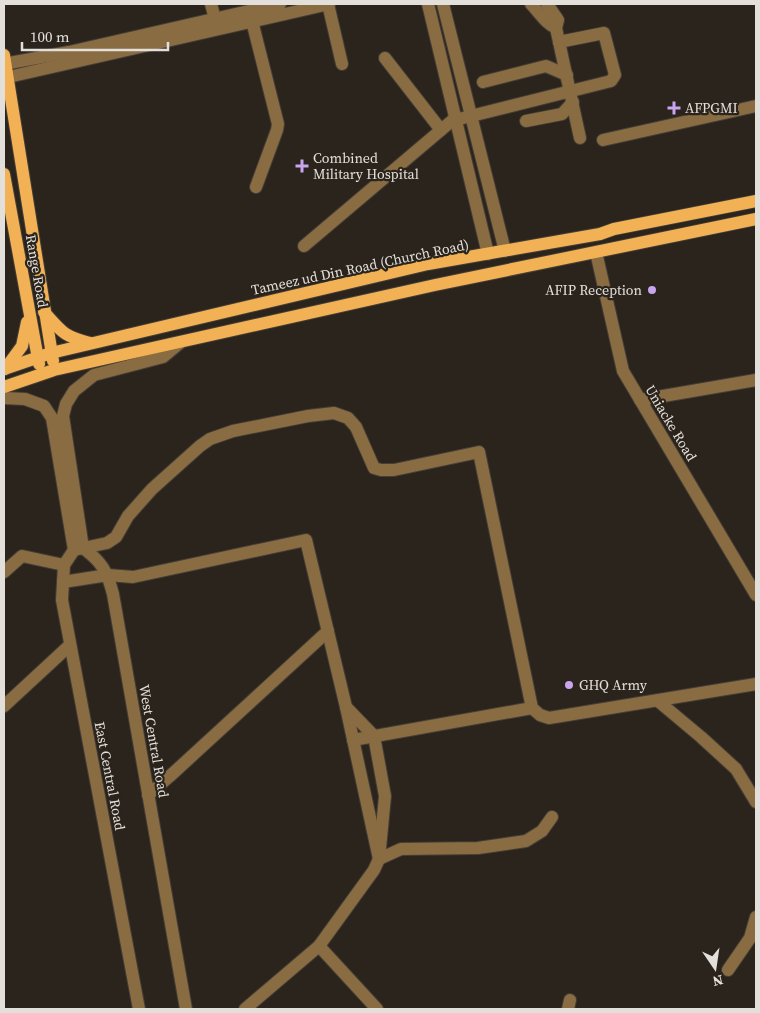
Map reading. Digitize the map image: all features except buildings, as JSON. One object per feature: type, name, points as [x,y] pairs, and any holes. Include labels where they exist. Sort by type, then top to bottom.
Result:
[{"type":"main road","points":[[4,61],[5,78],[54,370]]},
{"type":"main road","name":"Range Road","points":[[4,174],[41,374]]},
{"type":"main road","name":"Tameez ud Din Road (Church Road)","points":[[5,369],[51,354],[428,264],[600,234],[614,229],[756,201]]},
{"type":"main road","points":[[4,387],[54,370],[435,285],[756,219]]},
{"type":"main road","points":[[428,264],[435,285]]},
{"type":"main road","points":[[5,369],[22,346],[26,334],[28,310]]},
{"type":"main road","points":[[44,312],[62,332],[71,338],[92,344]]},
{"type":"street","points":[[211,4],[215,19]]},
{"type":"street","points":[[4,61],[69,52],[280,4]]},
{"type":"street","points":[[5,78],[329,4],[342,64]]},
{"type":"street","points":[[428,4],[488,254]]},
{"type":"street","points":[[443,4],[504,251]]},
{"type":"street","points":[[531,4],[550,26],[556,28]]},
{"type":"street","points":[[546,4],[558,20],[556,28],[580,138]]},
{"type":"street","points":[[252,21],[278,124],[256,187]]},
{"type":"street","points":[[304,246],[454,117],[570,88],[611,81],[615,75],[604,34],[559,42]]},
{"type":"street","points":[[385,58],[441,130]]},
{"type":"street","points":[[483,82],[546,66],[570,88]]},
{"type":"street","points":[[526,121],[562,114],[570,88]]},
{"type":"street","points":[[602,140],[756,106]]},
{"type":"street","name":"Uniacke Road","points":[[596,252],[623,372],[756,595]]},
{"type":"street","points":[[79,549],[62,416],[66,404],[74,391],[94,375],[163,357],[181,342]]},
{"type":"street","points":[[640,400],[756,380]]},
{"type":"street","points":[[4,398],[25,399],[44,406],[52,418],[79,549]]},
{"type":"street","points":[[4,572],[22,556],[64,565],[79,549],[107,543],[116,537],[128,516],[152,488],[210,439],[233,431],[308,416],[334,413],[348,418],[356,427],[374,468],[381,470],[394,470],[479,452],[532,708],[540,715],[548,718],[756,684]]},
{"type":"street","points":[[63,582],[108,575],[133,577],[306,540],[346,707],[379,859]]},
{"type":"street","name":"West Central Road","points":[[79,549],[98,559],[108,575],[113,594],[186,1009]]},
{"type":"street","name":"East Central Road","points":[[64,565],[62,600],[139,1009]]},
{"type":"street","name":"West Central Road","points":[[108,575],[169,912]]},
{"type":"street","points":[[148,795],[328,631]]},
{"type":"street","points":[[4,706],[70,645]]},
{"type":"street","points":[[658,701],[736,769],[756,802]]},
{"type":"street","points":[[245,1009],[318,946],[374,870],[379,859],[385,796],[374,736],[346,707]]},
{"type":"street","points":[[353,740],[532,708]]},
{"type":"street","points":[[379,859],[401,848],[478,848],[526,841],[542,831],[552,817]]},
{"type":"street","points":[[728,970],[750,938],[756,917]]},
{"type":"street","points":[[318,946],[377,1009]]},
{"type":"place","name":"AFPGMI","points":[[674,108]]},
{"type":"place","name":"Combined Military Hospital","points":[[302,166]]},
{"type":"place","name":"AFIP Reception","points":[[652,290]]},
{"type":"place","name":"GHQ Army","points":[[569,685]]}]
